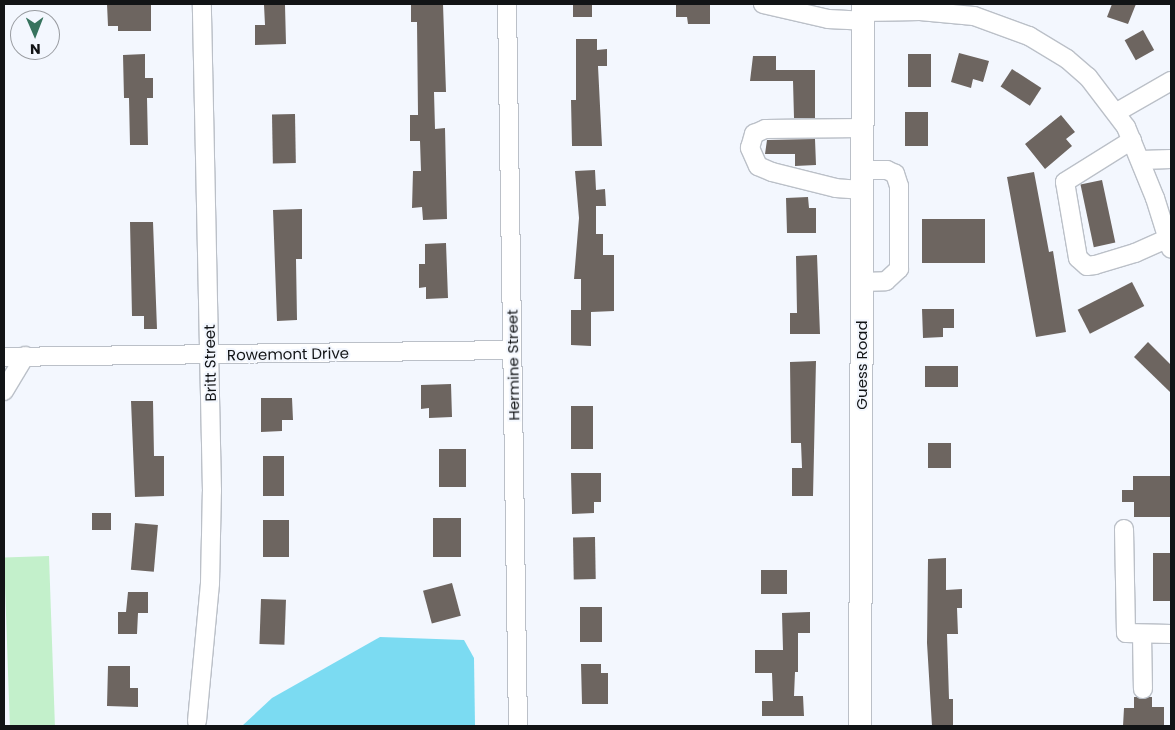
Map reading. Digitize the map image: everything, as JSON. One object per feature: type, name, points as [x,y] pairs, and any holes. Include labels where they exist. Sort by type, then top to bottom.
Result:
[{"type":"main road","name":"Guess Road","points":[[860,726],[863,12]]},
{"type":"street","name":"Britt Street","points":[[197,721],[210,583],[212,491],[202,4]]},
{"type":"street","name":"Hermine Street","points":[[507,4],[518,726]]},
{"type":"street","points":[[764,4],[828,19],[863,12],[945,12],[1001,24],[1043,43],[1067,59],[1088,77],[1117,112],[1132,140],[1141,160],[1169,244],[1086,266],[1078,258],[1065,182],[1132,140]]},
{"type":"street","points":[[1117,112],[1171,81]]},
{"type":"street","points":[[862,282],[886,281],[899,269],[899,186],[895,174],[887,170],[836,188],[772,172],[758,166],[750,148],[754,134],[765,129],[863,128]]},
{"type":"street","points":[[1141,160],[1171,159]]},
{"type":"street","name":"Rowemont Drive","points":[[4,357],[512,350]]},
{"type":"street","points":[[4,391],[24,356]]},
{"type":"street","points":[[1124,530],[1126,633],[1171,634]]},
{"type":"street","points":[[1142,634],[1144,688]]},
{"type":"green space","points":[[49,556],[55,726],[10,726],[4,558]]},
{"type":"water","points":[[380,637],[464,640],[474,658],[475,726],[242,726],[272,698]]},
{"type":"building","points":[[107,4],[151,4],[151,31],[118,31],[118,26],[108,26]]},
{"type":"building","points":[[411,4],[443,4],[446,92],[434,92],[435,129],[445,128],[447,219],[423,220],[422,207],[412,208],[413,171],[421,171],[420,141],[410,141],[410,115],[418,115],[417,22],[411,22]]},
{"type":"building","points":[[573,4],[592,4],[592,17],[573,17]]},
{"type":"building","points":[[676,4],[710,4],[710,24],[688,24],[687,17],[676,17]]},
{"type":"building","points":[[1112,4],[1136,4],[1128,24],[1107,17]]},
{"type":"building","points":[[264,5],[285,5],[286,44],[255,45],[255,25],[265,25]]},
{"type":"building","points":[[1143,30],[1154,50],[1136,60],[1125,40]]},
{"type":"building","points":[[576,39],[597,39],[597,50],[607,49],[607,66],[598,66],[602,146],[572,146],[571,100],[576,100]]},
{"type":"building","points":[[959,53],[989,61],[983,82],[973,79],[971,88],[951,82]]},
{"type":"building","points":[[145,54],[145,78],[153,78],[153,98],[147,98],[148,145],[130,145],[129,98],[124,98],[123,55]]},
{"type":"building","points":[[908,54],[931,54],[931,87],[908,87]]},
{"type":"building","points":[[753,56],[776,56],[776,70],[815,70],[815,118],[794,118],[793,81],[750,81]]},
{"type":"building","points":[[1012,69],[1041,88],[1030,106],[1001,87]]},
{"type":"building","points":[[905,112],[928,112],[928,146],[905,146]]},
{"type":"building","points":[[272,114],[295,114],[296,163],[273,163]]},
{"type":"building","points":[[1061,115],[1075,132],[1066,139],[1072,146],[1045,169],[1025,144]]},
{"type":"building","points":[[815,139],[816,165],[795,166],[795,154],[765,154],[767,140]]},
{"type":"building","points":[[595,170],[596,190],[605,189],[606,206],[596,206],[596,234],[603,234],[603,255],[614,255],[614,311],[591,312],[591,346],[571,345],[571,310],[581,310],[581,279],[574,279],[579,218],[575,171]]},
{"type":"building","points":[[1034,172],[1049,252],[1053,251],[1066,332],[1036,337],[1007,177]]},
{"type":"building","points":[[1102,180],[1115,243],[1094,247],[1080,185]]},
{"type":"building","points":[[808,197],[809,208],[816,208],[816,233],[787,233],[786,198]]},
{"type":"building","points":[[302,209],[302,259],[296,259],[297,320],[277,321],[273,210]]},
{"type":"building","points":[[922,219],[985,219],[985,263],[922,263]]},
{"type":"building","points":[[130,222],[153,222],[157,329],[144,329],[144,316],[132,316]]},
{"type":"building","points":[[446,243],[448,298],[426,299],[426,287],[419,288],[419,264],[425,264],[425,244]]},
{"type":"building","points":[[817,255],[820,334],[790,334],[790,313],[797,313],[796,256]]},
{"type":"building","points":[[1132,282],[1144,306],[1090,334],[1078,310]]},
{"type":"building","points":[[922,309],[954,309],[954,328],[943,328],[943,337],[923,338]]},
{"type":"building","points":[[1148,342],[1171,365],[1171,393],[1134,357]]},
{"type":"building","points":[[816,361],[813,496],[792,496],[792,468],[802,468],[801,443],[791,443],[790,362]]},
{"type":"building","points":[[925,366],[958,366],[958,387],[925,387]]},
{"type":"building","points":[[451,384],[452,417],[429,418],[429,408],[421,409],[421,385]]},
{"type":"building","points":[[261,398],[292,398],[293,420],[282,420],[282,431],[261,432]]},
{"type":"building","points":[[131,401],[153,401],[154,456],[164,456],[164,496],[135,497]]},
{"type":"building","points":[[571,406],[593,406],[593,449],[571,449]]},
{"type":"building","points":[[928,443],[951,443],[951,468],[928,468]]},
{"type":"building","points":[[439,449],[466,449],[466,487],[439,487]]},
{"type":"building","points":[[263,456],[284,456],[284,496],[263,496]]},
{"type":"building","points":[[571,473],[601,473],[601,502],[594,502],[594,513],[572,514]]},
{"type":"building","points":[[1133,476],[1171,476],[1171,517],[1134,517],[1134,502],[1122,502],[1122,490],[1133,490]]},
{"type":"building","points":[[92,513],[111,513],[111,530],[92,530]]},
{"type":"building","points":[[433,518],[461,518],[461,557],[433,557]]},
{"type":"building","points":[[263,520],[289,520],[289,557],[263,557]]},
{"type":"building","points":[[135,523],[158,525],[154,572],[131,570]]},
{"type":"building","points":[[573,537],[595,537],[596,579],[574,579]]},
{"type":"building","points":[[1153,553],[1171,553],[1171,601],[1153,601]]},
{"type":"building","points":[[946,558],[946,590],[962,589],[962,608],[957,608],[958,634],[947,634],[949,699],[953,699],[953,726],[932,726],[927,643],[928,559]]},
{"type":"building","points":[[761,570],[787,570],[787,594],[761,594]]},
{"type":"building","points":[[452,583],[461,616],[432,624],[423,591]]},
{"type":"building","points":[[128,592],[148,592],[148,613],[138,613],[137,634],[118,634],[118,612],[126,612]]},
{"type":"building","points":[[261,599],[286,600],[284,645],[259,644]]},
{"type":"building","points":[[580,607],[602,607],[602,642],[580,642]]},
{"type":"building","points":[[810,612],[810,633],[798,633],[798,672],[795,672],[794,696],[803,696],[804,716],[762,716],[762,701],[773,701],[772,673],[755,673],[755,650],[783,650],[782,613]]},
{"type":"building","points":[[581,664],[601,664],[601,673],[608,673],[608,704],[582,704]]},
{"type":"building","points":[[108,666],[130,666],[130,688],[138,688],[138,707],[107,706]]},
{"type":"building","points":[[1134,697],[1152,697],[1152,707],[1164,707],[1164,726],[1123,726],[1124,708],[1134,708]]}]
